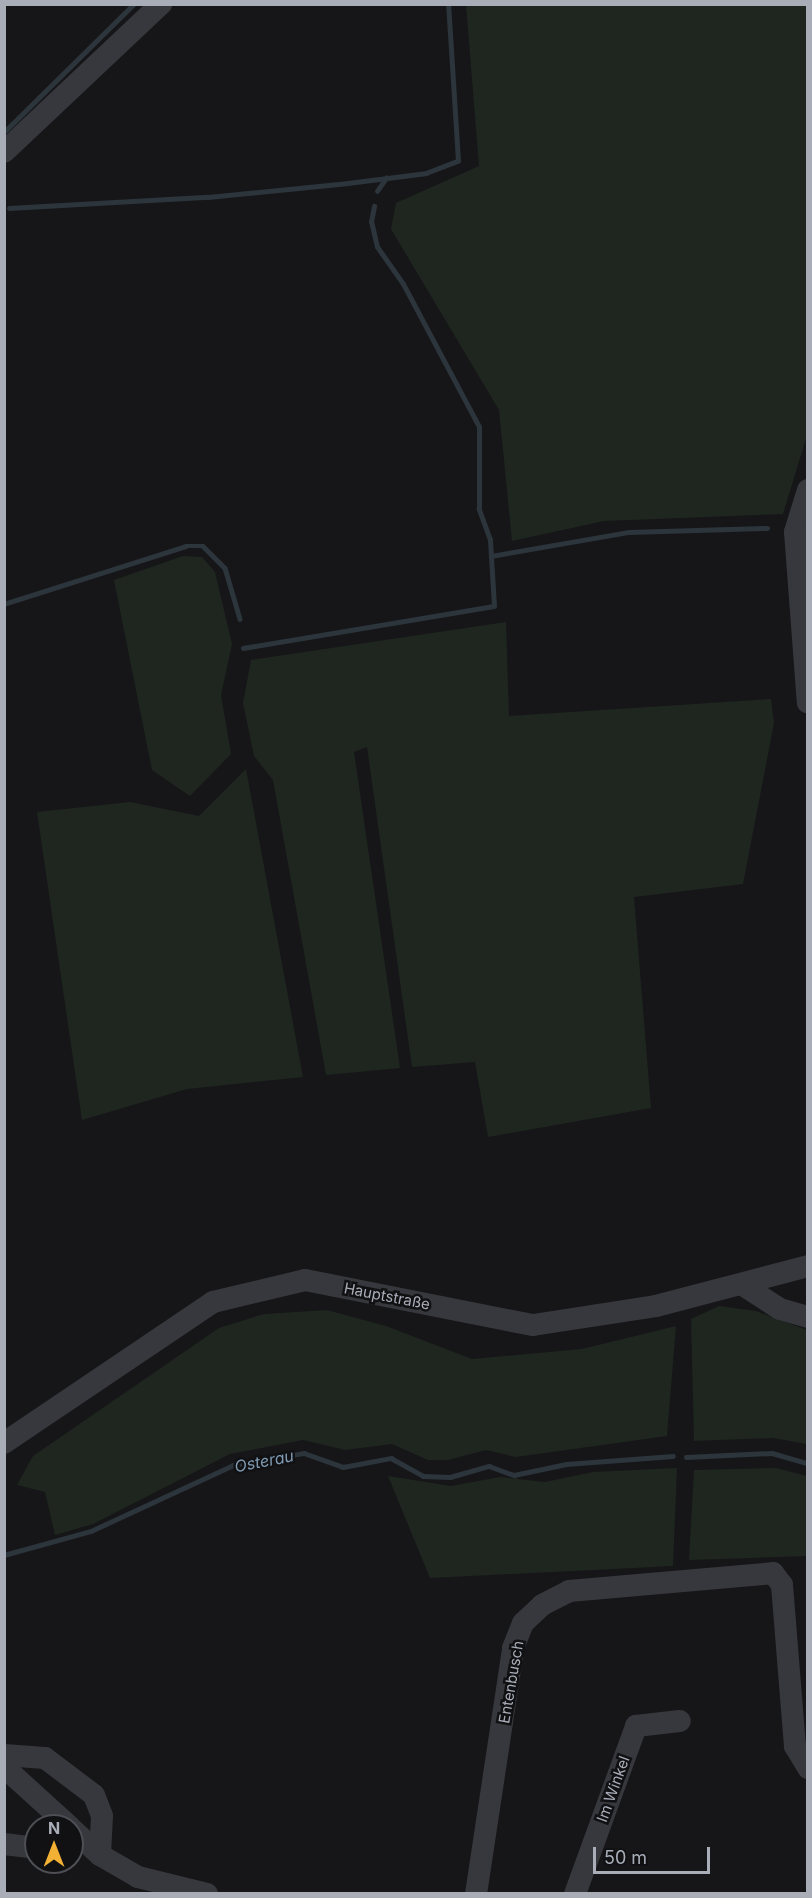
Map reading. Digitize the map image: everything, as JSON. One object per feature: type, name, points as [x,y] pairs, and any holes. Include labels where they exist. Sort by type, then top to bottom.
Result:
[{"type":"street","points":[[4,152],[161,4]]},
{"type":"street","points":[[807,490],[795,532],[807,704]]},
{"type":"street","name":"Hauptstraße","points":[[4,1443],[213,1302],[305,1280],[533,1325],[656,1306],[743,1285],[807,1266]]},
{"type":"street","points":[[743,1285],[780,1309],[807,1317]]},
{"type":"street","name":"Entenbusch","points":[[476,1893],[513,1648],[523,1623],[542,1605],[569,1591],[773,1573],[782,1585],[799,1646]]},
{"type":"street","points":[[799,1646],[787,1676],[795,1746],[807,1768]]},
{"type":"street","name":"Im Winkel","points":[[575,1893],[636,1726],[681,1721]]},
{"type":"street","points":[[4,1755],[45,1758],[94,1795],[102,1816],[100,1855]]},
{"type":"street","points":[[4,1767],[56,1814]]},
{"type":"street","points":[[84,1840],[100,1855],[138,1877],[207,1893]]},
{"type":"street","points":[[4,1844],[24,1846]]},
{"type":"street","points":[[84,1853],[100,1855]]},
{"type":"shaded area","points":[[466,5],[807,5],[808,432],[783,514],[604,521],[512,541],[499,410],[391,229],[396,203],[479,166]]},
{"type":"shaded area","points":[[183,556],[202,557],[215,572],[232,644],[221,695],[231,754],[190,796],[152,770],[114,580]]},
{"type":"shaded area","points":[[506,622],[509,716],[771,699],[774,723],[743,884],[634,897],[651,1108],[488,1137],[475,1062],[412,1067],[367,747],[354,752],[400,1068],[326,1075],[273,780],[254,756],[243,703],[251,660]]},
{"type":"shaded area","points":[[246,769],[303,1077],[187,1089],[82,1120],[37,812],[130,802],[199,816]]},
{"type":"shaded area","points":[[719,1306],[756,1311],[807,1330],[807,1444],[773,1438],[694,1441],[691,1319]]},
{"type":"shaded area","points":[[327,1310],[386,1326],[472,1359],[582,1349],[676,1326],[667,1436],[516,1457],[486,1450],[448,1460],[428,1460],[392,1444],[345,1450],[303,1440],[230,1454],[93,1524],[55,1535],[45,1492],[17,1485],[33,1456],[219,1328],[264,1314]]},
{"type":"shaded area","points":[[677,1468],[673,1566],[430,1578],[388,1476],[451,1486],[500,1477],[545,1482],[593,1472]]},
{"type":"shaded area","points":[[776,1468],[807,1476],[807,1556],[689,1560],[694,1470]]},
{"type":"waterway","points":[[4,132],[134,4]]},
{"type":"waterway","points":[[9,208],[208,197],[348,183],[426,173],[458,161],[448,4]]},
{"type":"waterway","points":[[377,191],[386,178]]},
{"type":"waterway","points":[[243,648],[494,606],[490,540],[479,509],[479,427],[403,284],[377,247],[371,222],[374,206]]},
{"type":"waterway","points":[[491,556],[629,532],[767,528]]},
{"type":"waterway","points":[[4,604],[186,546],[203,546],[225,568],[240,619]]},
{"type":"waterway","name":"Osterau","points":[[4,1555],[91,1531],[233,1465],[304,1453],[343,1467],[391,1458],[423,1476],[450,1477],[489,1466],[514,1475],[566,1464],[673,1456]]},
{"type":"waterway","name":"Osterau","points":[[686,1457],[772,1453],[808,1463]]}]
